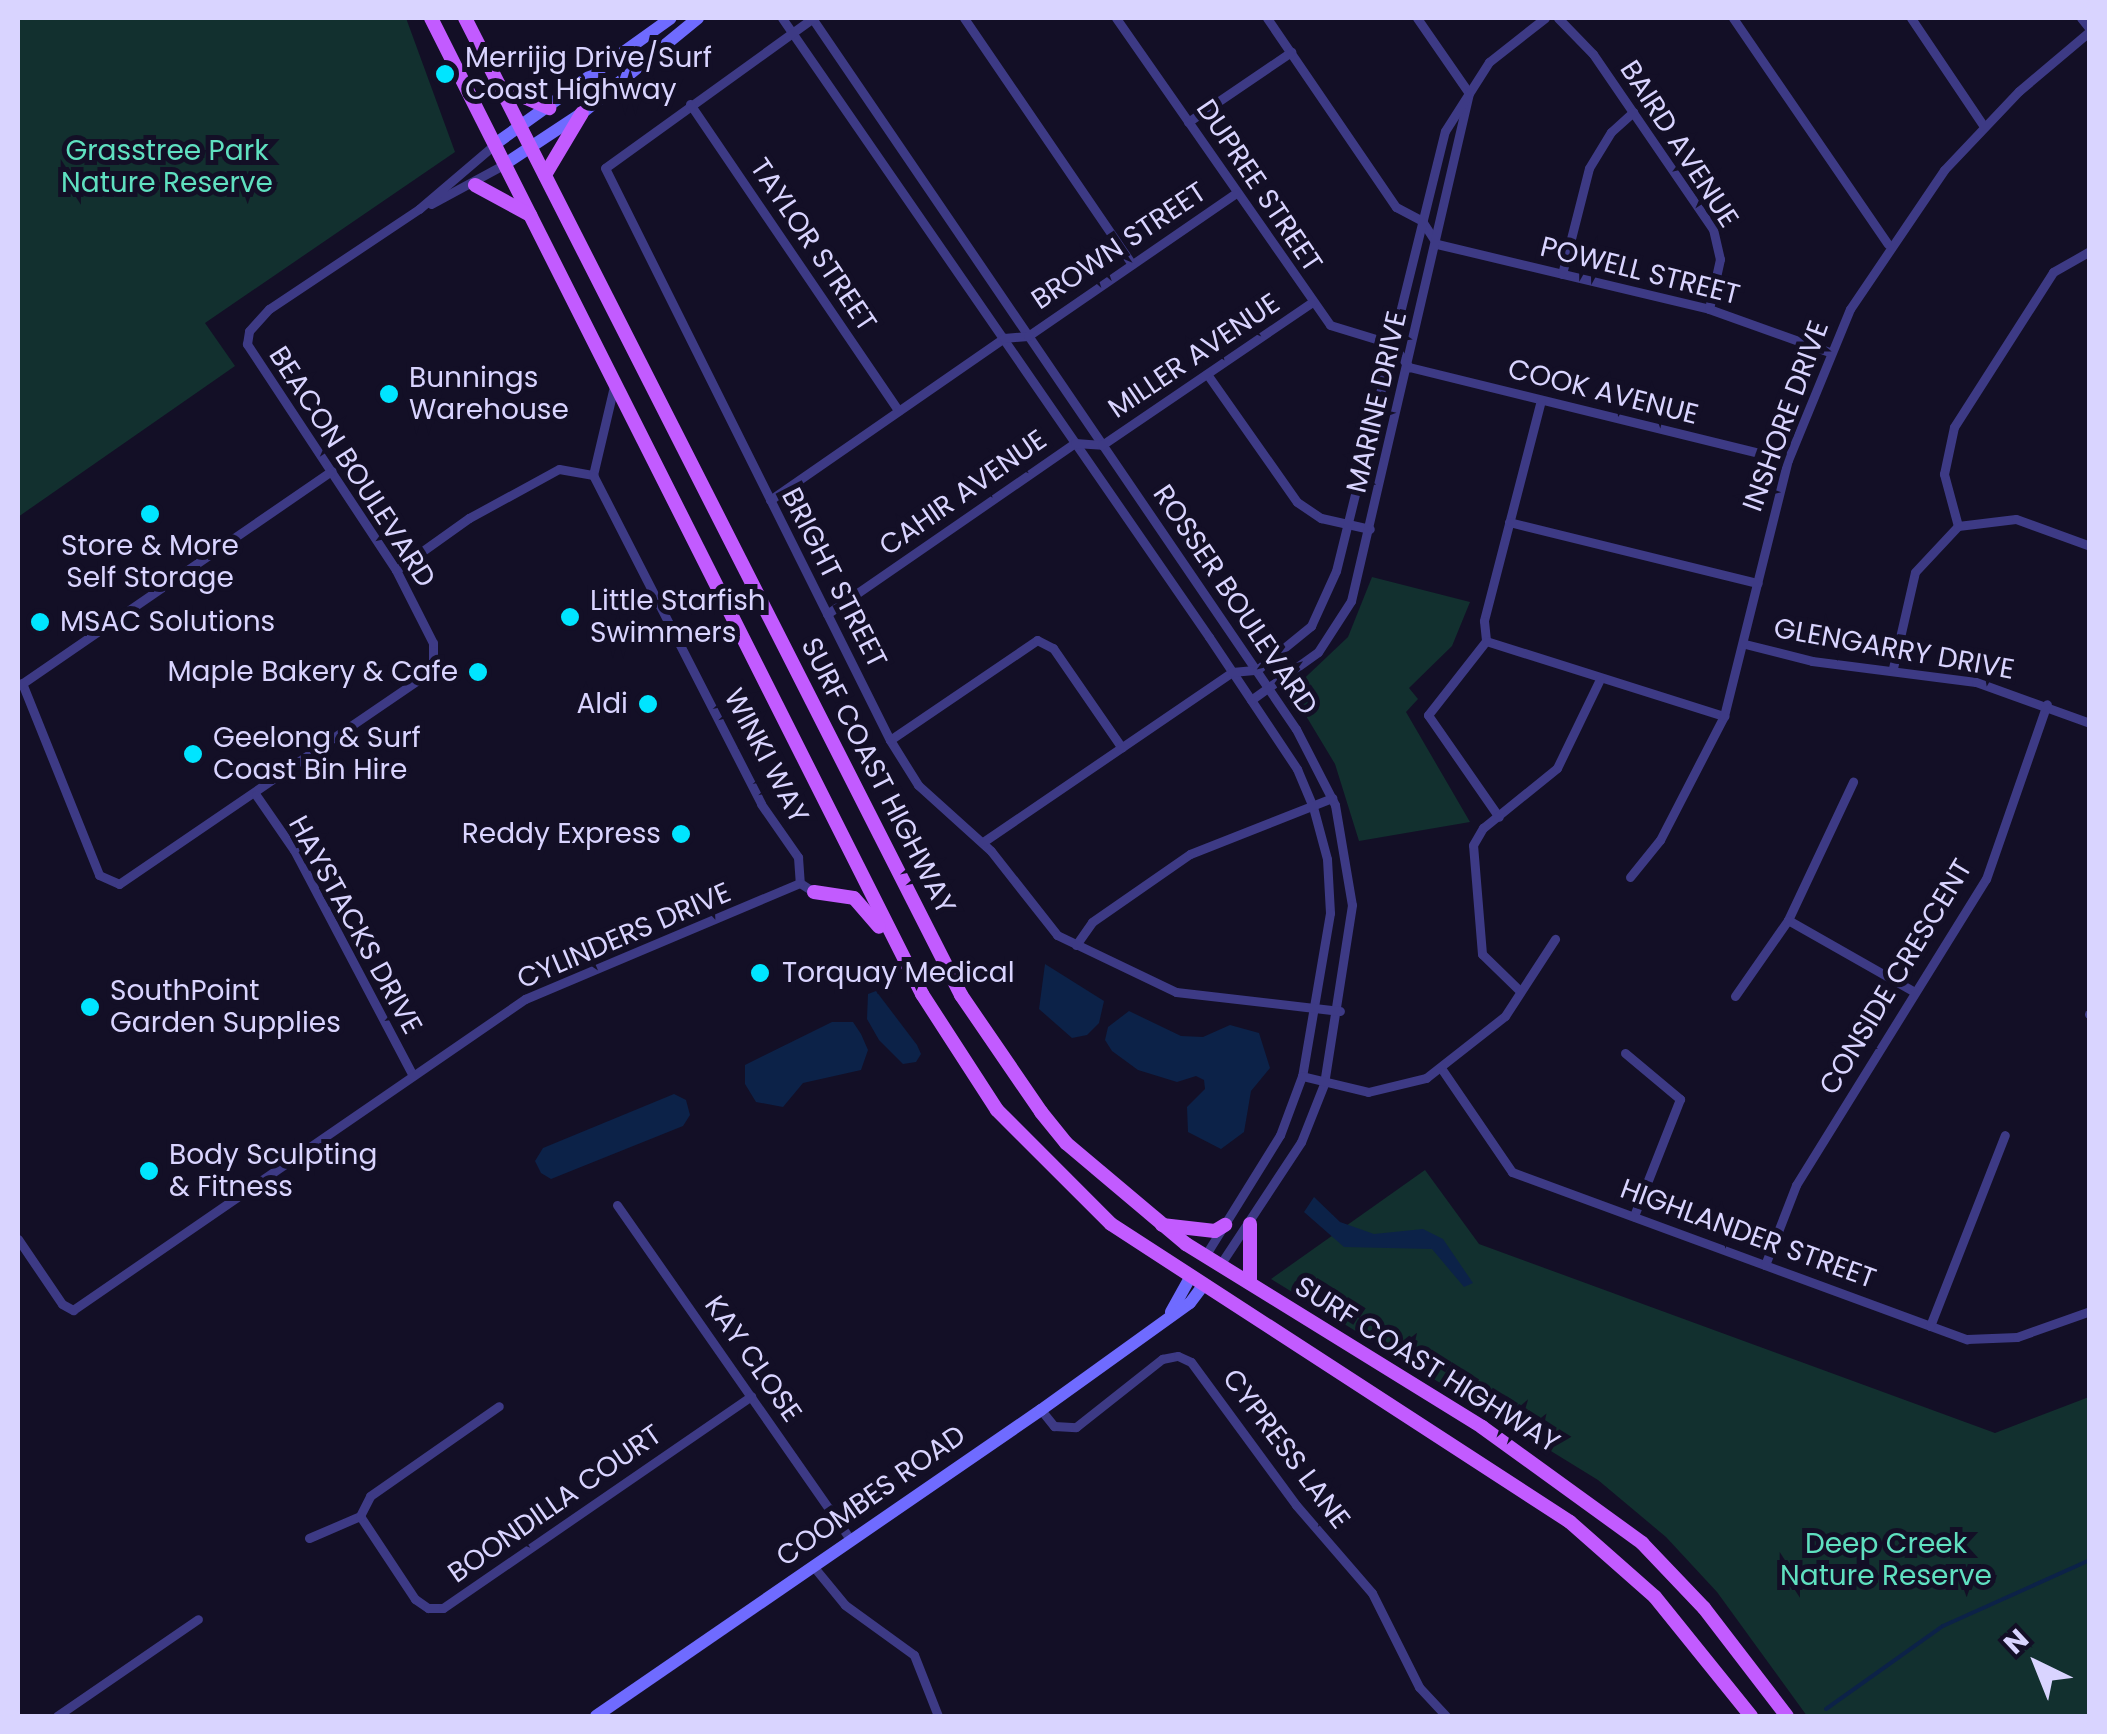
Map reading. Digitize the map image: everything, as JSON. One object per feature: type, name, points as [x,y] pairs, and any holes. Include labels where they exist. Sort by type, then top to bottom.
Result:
[{"type":"main road","name":"SURF COAST HIGHWAY","points":[[431,18],[922,994],[968,1069],[1030,1149],[1111,1224],[1196,1282],[1417,1418],[1570,1522],[1655,1597],[1751,1716]]},
{"type":"main road","name":"SURF COAST HIGHWAY","points":[[465,18],[986,1040],[1066,1143],[1162,1225],[1205,1256],[1570,1485],[1642,1543],[1704,1608],[1787,1716]]},
{"type":"main road","points":[[499,86],[549,108]]},
{"type":"main road","points":[[545,175],[582,113]]},
{"type":"main road","points":[[475,185],[531,215]]},
{"type":"main road","points":[[814,892],[838,893],[864,906],[922,994]]},
{"type":"main road","points":[[1250,1224],[1250,1283]]},
{"type":"main road","points":[[1162,1225],[1215,1231],[1225,1225]]},
{"type":"main road","points":[[1196,1282],[1205,1256]]},
{"type":"main road","points":[[1196,1282],[1220,1264]]},
{"type":"main road","points":[[1417,1418],[1431,1395]]},
{"type":"street","points":[[495,144],[671,18]]},
{"type":"street","points":[[505,164],[582,113],[698,18]]},
{"type":"street","name":"ROSSER BOULEVARD","points":[[782,18],[1251,700],[1313,807],[1330,888],[1318,1009],[1302,1076],[1280,1135],[1205,1256]]},
{"type":"street","name":"ROSSER BOULEVARD","points":[[794,33],[812,18],[1269,688],[1332,798],[1352,905],[1340,1011],[1324,1084],[1300,1142],[1250,1224],[1220,1264]]},
{"type":"street","points":[[964,18],[1132,264]]},
{"type":"street","name":"DUPREE STREET","points":[[1116,18],[1312,303],[1340,330],[1392,344]]},
{"type":"street","points":[[1267,18],[1396,208],[1422,221],[1437,244]]},
{"type":"street","points":[[1417,18],[1469,93]]},
{"type":"street","name":"MARINE DRIVE","points":[[1256,670],[1299,638],[1322,608],[1347,525],[1445,131],[1501,50],[1545,18]]},
{"type":"street","name":"BAIRD AVENUE","points":[[1558,18],[1633,112],[1717,238],[1720,259],[1709,309]]},
{"type":"street","points":[[1734,18],[1888,244]]},
{"type":"street","points":[[1911,18],[1984,125]]},
{"type":"street","points":[[2081,18],[2090,30]]},
{"type":"street","name":"INSHORE DRIVE","points":[[1630,877],[1679,807],[1724,716],[1788,460],[1828,352],[1888,244],[1984,125],[2090,30]]},
{"type":"street","name":"BRIGHT STREET","points":[[794,33],[613,157],[606,174],[890,740],[918,785],[982,842],[1042,922],[1076,945],[1176,992],[1340,1011]]},
{"type":"street","points":[[1188,122],[1290,52]]},
{"type":"street","name":"MARINE DRIVE","points":[[1251,700],[1318,652],[1342,621],[1370,529],[1409,367],[1469,93]]},
{"type":"street","name":"TAYLOR STREET","points":[[690,104],[899,411]]},
{"type":"street","points":[[1562,274],[1590,168],[1611,132],[1633,112]]},
{"type":"street","name":"BEACON BOULEVARD","points":[[256,796],[424,678],[437,654],[396,570],[253,360],[249,330],[282,300],[419,209],[495,144]]},
{"type":"street","name":"BEACON BOULEVARD","points":[[419,209],[475,185],[505,164]]},
{"type":"street","name":"BROWN STREET","points":[[1028,336],[1236,193]]},
{"type":"street","name":"POWELL STREET","points":[[1437,244],[1709,309],[1828,352]]},
{"type":"street","points":[[1958,526],[1944,474],[1954,427],[2053,272],[2069,257],[2090,251]]},
{"type":"street","name":"MILLER AVENUE","points":[[1102,446],[1312,303]]},
{"type":"street","points":[[770,500],[1004,338],[1028,336]]},
{"type":"street","points":[[1392,344],[1409,367]]},
{"type":"street","name":"COOK AVENUE","points":[[1409,367],[1788,460]]},
{"type":"street","points":[[1207,374],[1297,502],[1347,525],[1370,529]]},
{"type":"street","points":[[396,570],[469,518],[558,469],[593,475],[614,383]]},
{"type":"street","points":[[1486,641],[1483,630],[1541,400]]},
{"type":"street","points":[[1075,443],[1102,446]]},
{"type":"street","name":"CAHIR AVENUE","points":[[827,614],[1075,443]]},
{"type":"street","points":[[256,796],[129,883],[112,884],[100,875],[20,684],[330,471]]},
{"type":"street","name":"WINKI WAY","points":[[593,475],[761,804],[798,857],[800,883]]},
{"type":"street","points":[[1893,668],[1916,572],[1958,526],[2016,519],[2090,546]]},
{"type":"street","points":[[1509,522],[1758,583]]},
{"type":"street","points":[[890,740],[1037,640],[1053,648],[1122,748]]},
{"type":"street","points":[[1486,641],[1724,716]]},
{"type":"street","points":[[1486,641],[1428,715],[1499,817]]},
{"type":"street","name":"GLENGARRY DRIVE","points":[[1745,644],[1836,665],[1893,668],[1976,682],[2047,704],[2090,723]]},
{"type":"street","points":[[982,842],[1232,672],[1256,670]]},
{"type":"street","points":[[1520,991],[1482,954],[1476,921],[1473,845],[1499,817],[1557,768],[1600,679]]},
{"type":"street","name":"CONSIDE CRESCENT","points":[[1765,1265],[1796,1185],[1986,878],[2047,704]]},
{"type":"street","points":[[1735,996],[1788,920],[1853,782]]},
{"type":"street","name":"HAYSTACKS DRIVE","points":[[256,796],[294,850],[414,1076]]},
{"type":"street","points":[[1076,945],[1092,922],[1190,854],[1332,798]]},
{"type":"street","points":[[800,883],[814,892]]},
{"type":"street","name":"CYLINDERS DRIVE","points":[[18,1238],[73,1310],[525,998],[800,883]]},
{"type":"street","points":[[1788,920],[1916,992]]},
{"type":"street","points":[[1302,1076],[1368,1092],[1401,1088],[1441,1068],[1505,1016],[1555,939]]},
{"type":"street","points":[[1625,1053],[1680,1099],[1634,1216]]},
{"type":"street","name":"HIGHLANDER STREET","points":[[1441,1068],[1512,1172],[1967,1339],[2001,1340],[2090,1311]]},
{"type":"street","points":[[1930,1326],[2005,1135]]},
{"type":"street","name":"KAY CLOSE","points":[[617,1205],[851,1540]]},
{"type":"street","name":"COOMBES ROAD","points":[[596,1716],[1041,1410],[1172,1312],[1196,1282]]},
{"type":"street","name":"CYPRESS LANE","points":[[1041,1410],[1054,1426],[1076,1427],[1162,1359],[1178,1356],[1191,1362],[1296,1505],[1372,1593],[1419,1687],[1446,1716]]},
{"type":"street","name":"BOONDILLA COURT","points":[[360,1516],[415,1599],[428,1608],[444,1608],[750,1396]]},
{"type":"street","points":[[309,1538],[360,1516],[370,1496],[500,1406]]},
{"type":"street","points":[[813,1566],[845,1605],[914,1655],[938,1716]]},
{"type":"street","points":[[57,1716],[198,1619]]},
{"type":"green space","name":"Grasstree Park Nature Reserve","points":[[18,18],[406,18],[455,152],[205,323],[235,366],[18,517]]},
{"type":"green space","points":[[1372,577],[1470,602],[1452,646],[1409,688],[1418,699],[1406,712],[1470,822],[1359,841],[1335,764],[1291,691],[1348,637]]},
{"type":"green space","name":"Deep Creek Nature Reserve","points":[[1425,1170],[1479,1244],[1995,1433],[2089,1397],[2087,1716],[1807,1716],[1717,1592],[1666,1537],[1598,1480],[1271,1279]]},
{"type":"water","points":[[1045,964],[1104,1001],[1099,1023],[1087,1035],[1072,1038],[1039,1009]]},
{"type":"water","points":[[876,991],[917,1045],[921,1054],[916,1062],[903,1064],[879,1040],[867,1019],[868,994]]},
{"type":"water","points":[[1129,1011],[1181,1036],[1203,1037],[1230,1025],[1259,1033],[1270,1068],[1251,1091],[1244,1132],[1221,1149],[1188,1132],[1187,1107],[1205,1089],[1204,1080],[1196,1076],[1177,1082],[1138,1070],[1112,1051],[1105,1040],[1108,1027]]},
{"type":"water","points":[[832,1022],[853,1022],[861,1034],[868,1050],[861,1070],[803,1083],[783,1107],[756,1102],[745,1084],[745,1065]]},
{"type":"water","points":[[674,1094],[686,1100],[690,1115],[683,1126],[551,1179],[541,1173],[535,1161],[543,1148]]},
{"type":"water","points":[[1314,1197],[1340,1222],[1374,1234],[1423,1229],[1443,1239],[1473,1283],[1464,1287],[1432,1249],[1344,1247],[1304,1212]]},
{"type":"waterway","points":[[1826,1709],[1943,1626],[2090,1560]]},
{"type":"place","name":"Merrijig Drive/Surf Coast Highway","points":[[445,74]]},
{"type":"place","name":"Bunnings Warehouse","points":[[389,394]]},
{"type":"place","name":"Store & More Self Storage","points":[[150,514]]},
{"type":"place","name":"Little Starfish Swimmers","points":[[570,617]]},
{"type":"place","name":"MSAC Solutions","points":[[40,622]]},
{"type":"place","name":"Maple Bakery & Cafe","points":[[478,672]]},
{"type":"place","name":"Aldi","points":[[648,704]]},
{"type":"place","name":"Geelong & Surf Coast Bin Hire","points":[[193,754]]},
{"type":"place","name":"Reddy Express","points":[[681,834]]},
{"type":"place","name":"Torquay Medical","points":[[760,973]]},
{"type":"place","name":"SouthPoint Garden Supplies","points":[[90,1007]]},
{"type":"place","name":"Body Sculpting & Fitness","points":[[149,1171]]}]
